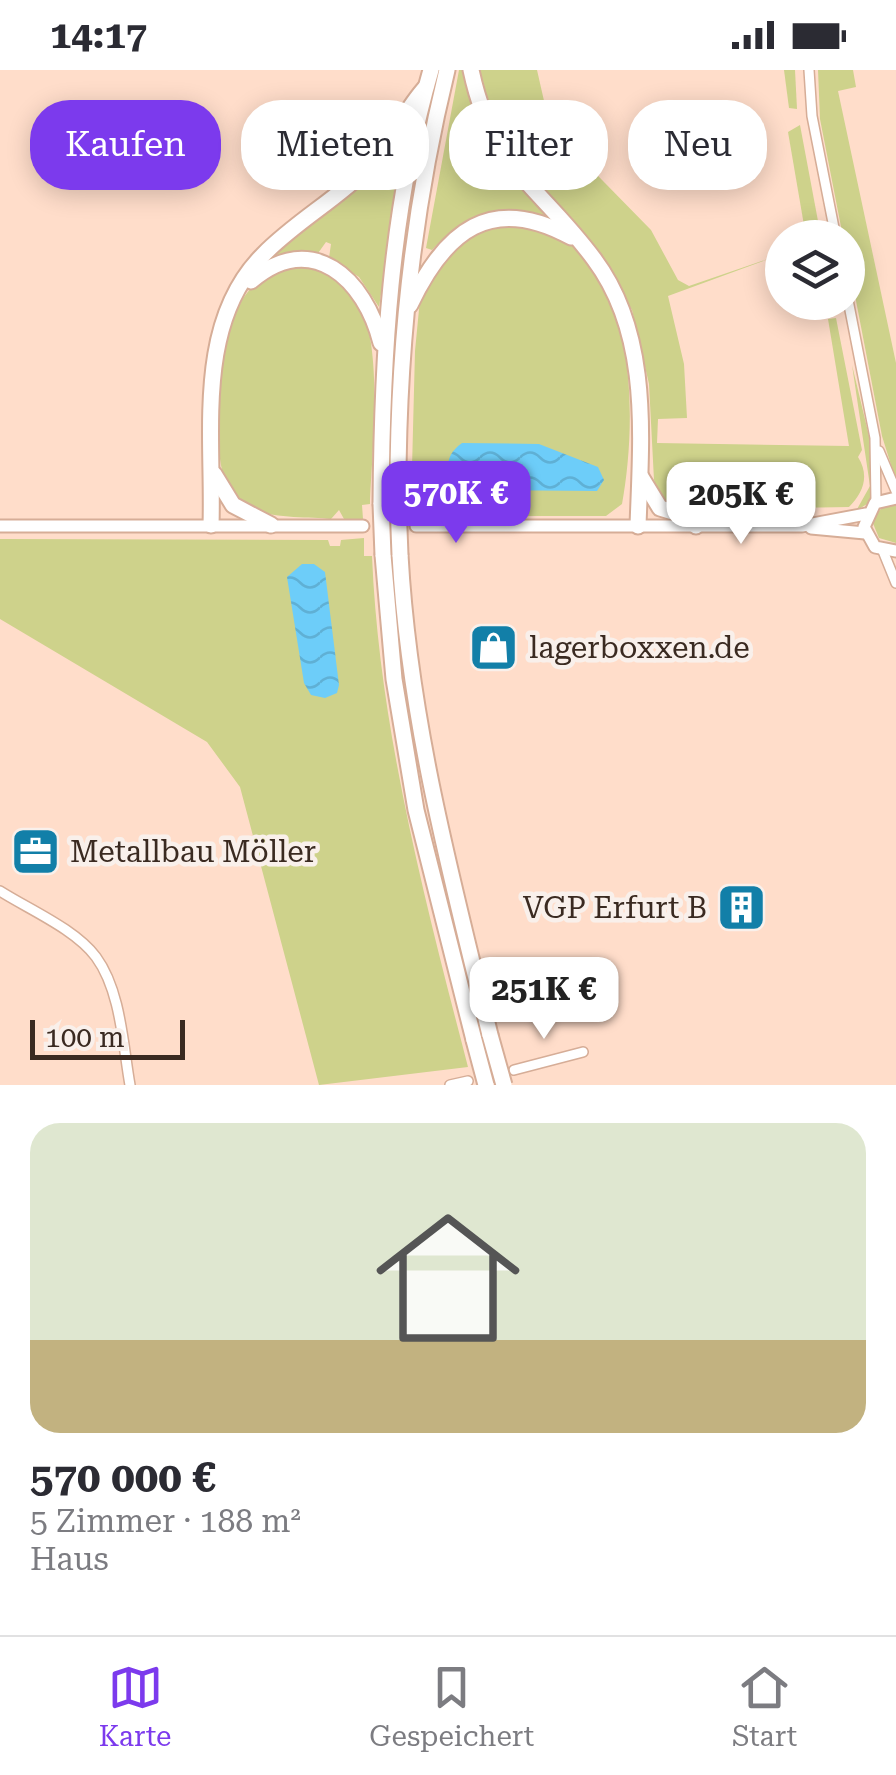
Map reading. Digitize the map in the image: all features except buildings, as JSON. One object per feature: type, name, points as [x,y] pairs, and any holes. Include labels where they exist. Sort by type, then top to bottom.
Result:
[{"type":"highway","points":[[431,70],[404,194],[384,353],[390,503],[400,555],[408,653],[433,807],[504,1085]]},
{"type":"highway","points":[[447,70],[419,205],[404,318],[383,556],[394,679],[416,810],[486,1085]]},
{"type":"highway","points":[[471,70],[485,123],[508,164],[578,241],[610,285],[632,337],[640,473],[638,526]]},
{"type":"highway","points":[[211,525],[213,373],[221,330],[237,294],[259,258],[372,164],[426,87]]},
{"type":"highway","points":[[404,318],[437,254],[476,225],[505,218],[535,220],[578,241]]},
{"type":"highway","points":[[237,294],[264,270],[280,263],[322,263],[342,272],[364,296],[384,353]]},
{"type":"highway","points":[[213,471],[232,505],[271,526]]},
{"type":"highway","points":[[640,473],[660,508],[686,516],[696,526]]},
{"type":"main road","points":[[865,533],[866,514],[876,502],[896,494]]},
{"type":"main road","points":[[802,526],[866,514]]},
{"type":"main road","points":[[0,526],[363,526]]},
{"type":"main road","points":[[416,526],[802,526],[865,533],[889,551]]},
{"type":"street","points":[[809,70],[812,116],[832,220]]},
{"type":"street","points":[[852,320],[875,438],[896,494]]},
{"type":"street","points":[[875,438],[876,502]]},
{"type":"street","points":[[889,551],[896,578]]},
{"type":"street","points":[[0,892],[82,943],[96,958],[112,993],[130,1085]]},
{"type":"street","points":[[514,1070],[583,1052]]},
{"type":"street","points":[[450,1085],[468,1082]]},
{"type":"green space","points":[[459,70],[465,70],[473,100],[453,100]]},
{"type":"green space","points":[[477,70],[537,70],[544,100],[487,100]]},
{"type":"green space","points":[[784,70],[795,70],[797,109],[789,108]]},
{"type":"green space","points":[[818,70],[853,70],[856,87],[838,91],[896,363],[896,481],[882,436],[860,320],[865,320],[865,220],[840,220],[820,119]]},
{"type":"green space","points":[[449,124],[449,190],[523,190],[551,219],[518,214],[487,217],[457,229],[432,250],[426,248]]},
{"type":"green space","points":[[800,125],[818,220],[803,220],[788,132]]},
{"type":"green space","points":[[608,186],[651,230],[678,280],[689,286],[765,260],[668,296],[684,364],[687,418],[658,419],[657,443],[849,446],[828,320],[836,320],[864,477],[858,496],[849,507],[680,510],[662,501],[654,480],[649,384],[632,310],[592,243],[544,190],[608,190]]},
{"type":"green space","points":[[340,190],[397,190],[379,307],[359,277],[329,258],[331,244],[326,242],[316,256],[262,266]]},
{"type":"green space","points":[[519,223],[563,238],[588,260],[606,288],[619,323],[630,399],[622,504],[606,516],[421,516],[411,507],[420,299],[430,272],[478,230]]},
{"type":"green space","points":[[292,265],[331,270],[351,286],[363,310],[371,342],[374,413],[370,504],[362,505],[363,519],[344,519],[339,510],[331,519],[254,511],[235,499],[225,482],[218,428],[229,335],[237,310],[251,288]]},
{"type":"green space","points":[[852,365],[869,436],[873,476],[870,502],[856,511],[870,486]]},
{"type":"green space","points":[[896,504],[896,543],[879,538],[872,521],[883,506]]},
{"type":"green space","points":[[364,538],[364,556],[372,556],[376,621],[394,751],[468,1067],[319,1085],[240,787],[207,742],[0,619],[0,539],[328,540],[330,546],[340,546],[341,540]]},
{"type":"water","points":[[462,443],[539,444],[598,467],[604,480],[597,491],[461,490],[449,480],[448,468],[451,455]]},
{"type":"water","points":[[302,564],[314,564],[325,572],[339,685],[337,693],[325,698],[311,695],[304,683],[287,577]]},
{"type":"place","name":"lagerboxxen.de","points":[[494,648]]},
{"type":"place","name":"Metallbau Möller","points":[[35,852]]},
{"type":"place","name":"VGP Erfurt B","points":[[742,908]]}]
